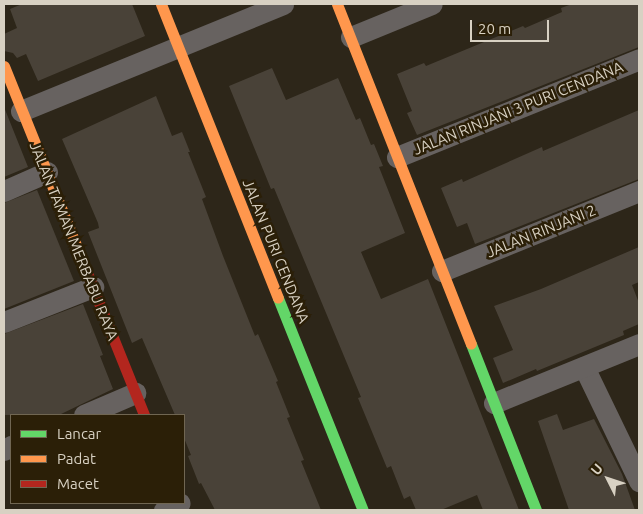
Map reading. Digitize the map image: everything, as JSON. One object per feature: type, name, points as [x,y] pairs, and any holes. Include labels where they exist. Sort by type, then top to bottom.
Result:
[{"type":"street","name":"JALAN PURI CENDANA","points":[[161,4],[363,510]]},
{"type":"street","points":[[22,110],[283,4]]},
{"type":"street","points":[[337,4],[536,510]]},
{"type":"street","points":[[351,37],[432,4]]},
{"type":"street","name":"JALAN RINJANI 3 PURI CENDANA","points":[[397,157],[639,59]]},
{"type":"street","name":"JALAN TAMAN MERBABU RAYA","points":[[4,66],[144,414]]},
{"type":"street","points":[[4,191],[47,172]]},
{"type":"street","name":"JALAN RINJANI 2","points":[[442,271],[639,191]]},
{"type":"street","points":[[4,322],[93,287]]},
{"type":"street","points":[[494,403],[639,344]]},
{"type":"street","points":[[584,367],[639,481]]},
{"type":"street","points":[[86,414],[135,393]]},
{"type":"street","points":[[164,510],[178,504]]},
{"type":"building","points":[[22,4],[132,4],[145,36],[38,81],[26,54],[17,58],[13,53],[4,51],[4,34],[17,28],[10,9]]},
{"type":"building","points":[[572,4],[639,4],[639,47],[417,135],[407,113],[412,111],[397,74],[424,63],[426,66],[523,26],[525,28],[562,12],[561,8]]},
{"type":"building","points":[[272,68],[286,100],[338,78],[356,120],[360,118],[371,145],[374,144],[383,166],[379,167],[405,233],[361,252],[381,299],[428,279],[519,510],[483,510],[477,495],[441,510],[416,510],[410,496],[404,499],[391,466],[387,468],[358,398],[361,397],[274,188],[271,189],[229,86]]},
{"type":"building","points":[[156,96],[172,136],[182,132],[206,197],[202,199],[255,336],[258,334],[278,381],[276,382],[290,417],[287,418],[304,460],[301,461],[321,510],[215,510],[201,483],[199,484],[188,456],[191,455],[185,440],[185,414],[175,414],[142,338],[132,343],[88,232],[99,228],[98,223],[62,139]]},
{"type":"building","points":[[4,107],[28,167],[4,177]]},
{"type":"building","points":[[639,110],[639,179],[475,244],[467,223],[457,227],[441,188],[462,179],[463,182],[542,147],[543,151]]},
{"type":"building","points":[[37,190],[74,281],[4,309],[4,203]]},
{"type":"building","points":[[639,247],[639,282],[632,285],[639,303],[639,324],[623,331],[624,335],[503,383],[493,358],[513,350],[494,306],[541,289]]},
{"type":"building","points":[[83,304],[103,355],[100,356],[113,389],[61,414],[4,415],[4,334]]},
{"type":"building","points":[[557,414],[563,430],[594,419],[622,474],[635,510],[569,510],[538,421]]},
{"type":"traffic: fast","points":[[278,298],[363,510]]},
{"type":"traffic: fast","points":[[471,344],[536,510]]},
{"type":"traffic: slow","points":[[161,4],[278,298]]},
{"type":"traffic: slow","points":[[337,4],[471,344]]},
{"type":"traffic: slow","points":[[4,66],[77,248]]},
{"type":"traffic: jam","points":[[77,248],[144,414]]}]
